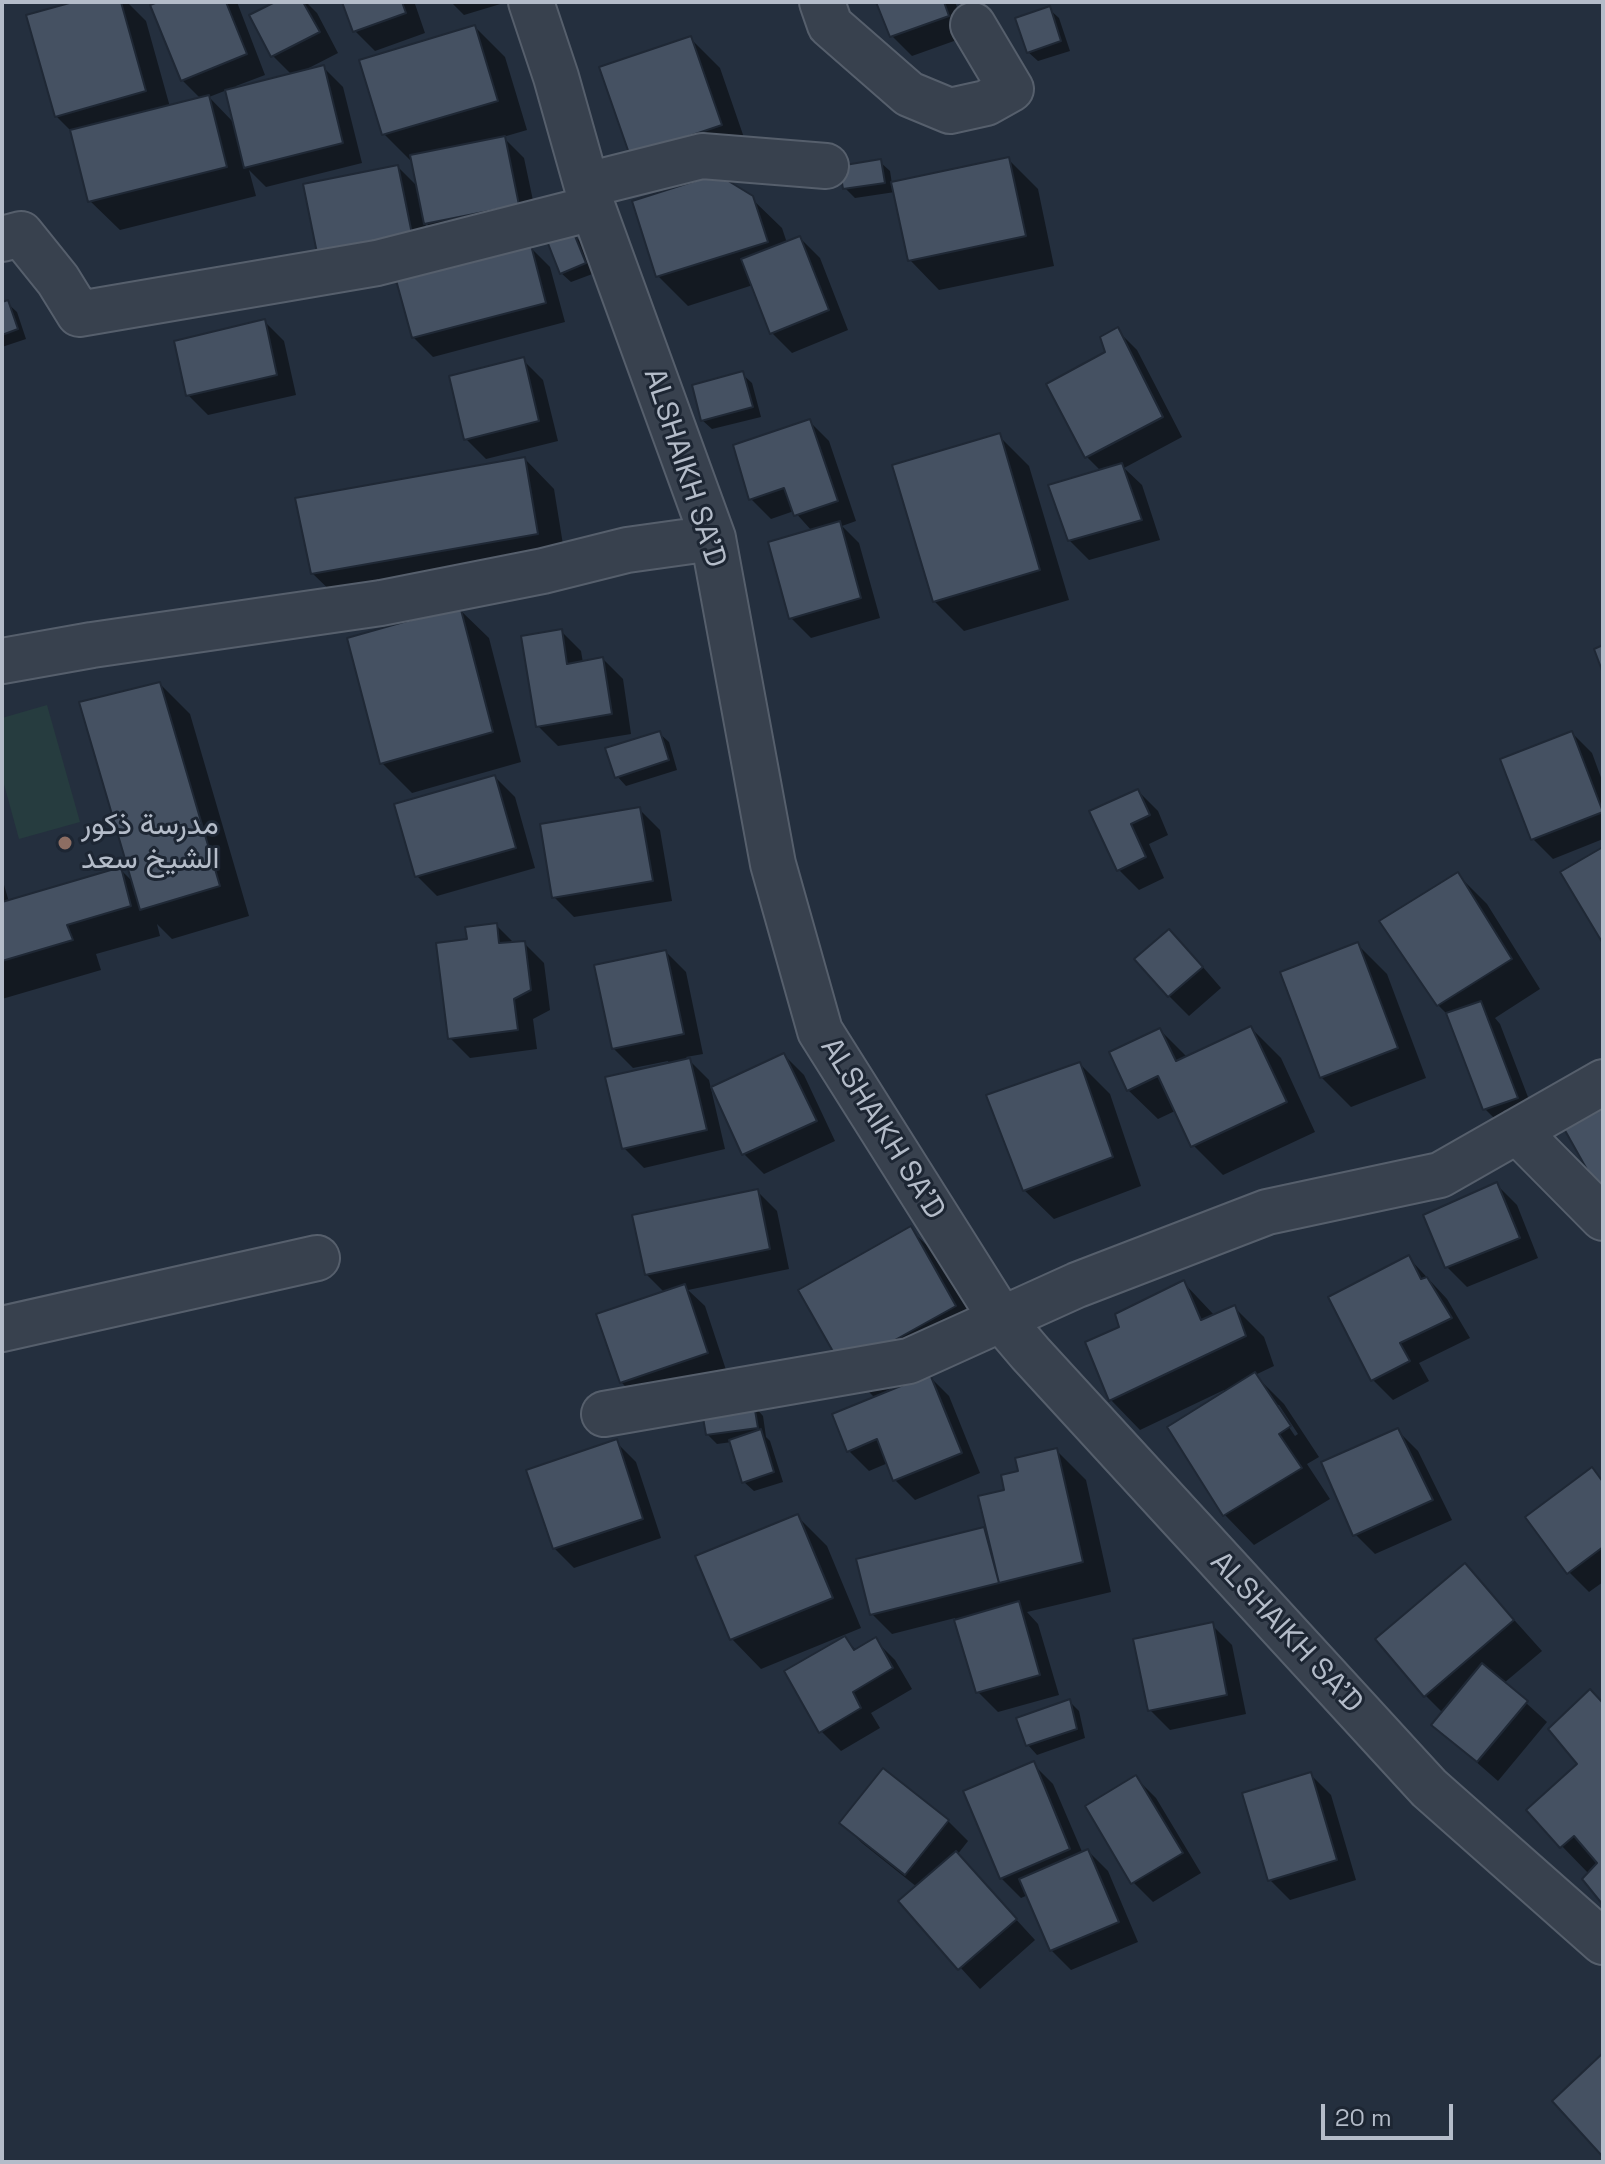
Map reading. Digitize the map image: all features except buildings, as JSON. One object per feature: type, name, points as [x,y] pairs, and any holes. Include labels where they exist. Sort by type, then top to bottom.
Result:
[{"type":"street","name":"ALSHAIKH SA'D","points":[[531,2],[590,196],[713,538],[773,864],[820,1031],[1002,1320],[1429,1788],[1603,1942]]},
{"type":"street","points":[[822,2],[830,25],[909,94],[950,111],[986,103],[1011,89],[973,25]]},
{"type":"street","points":[[2,239],[21,234],[58,280],[79,314],[377,263],[590,196],[702,156],[826,166]]},
{"type":"street","points":[[2,661],[381,603],[543,571],[627,550],[713,538]]},
{"type":"street","points":[[604,1414],[909,1361],[1077,1285],[1267,1212],[1440,1175],[1603,1082]]},
{"type":"street","points":[[1517,1131],[1603,1218]]},
{"type":"street","points":[[2,1329],[317,1258]]},
{"type":"green space","points":[[47,705],[80,822],[19,839],[2,777],[2,718]]},
{"type":"place","name":"مدرسة ذكور الشيخ سعد","points":[[65,843]]}]
